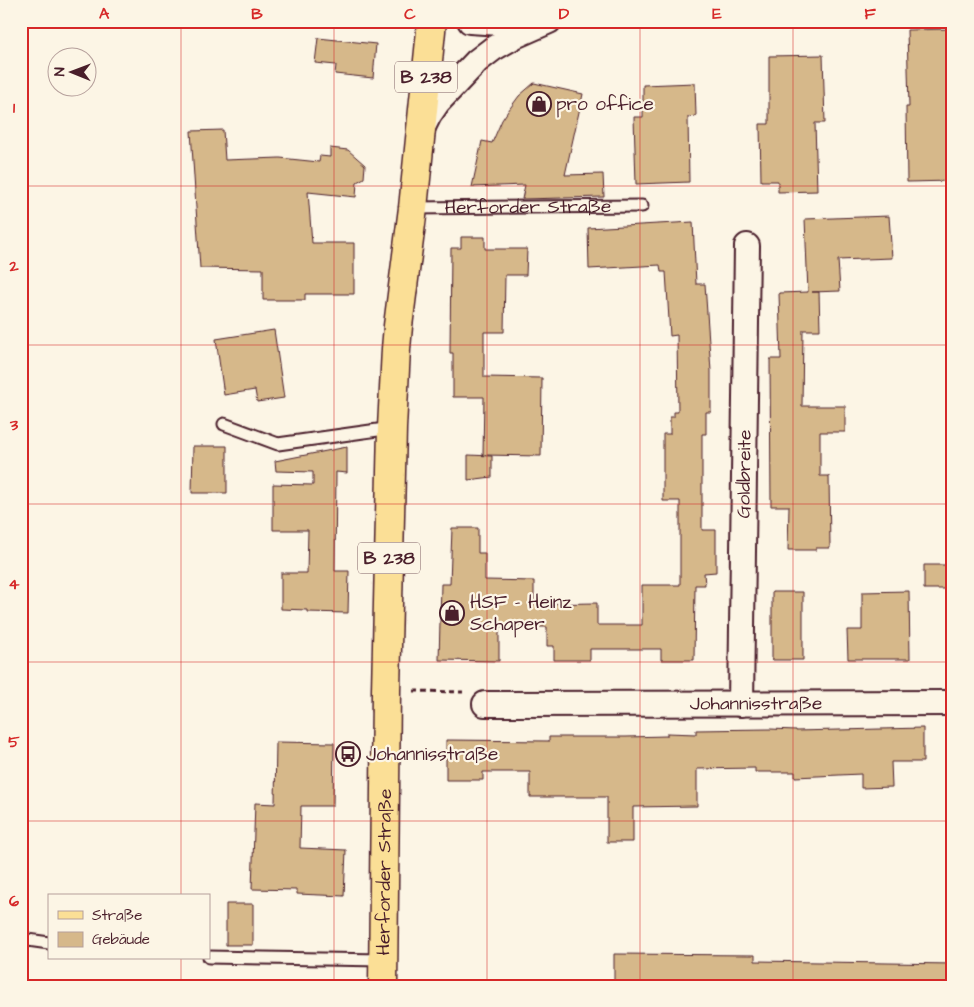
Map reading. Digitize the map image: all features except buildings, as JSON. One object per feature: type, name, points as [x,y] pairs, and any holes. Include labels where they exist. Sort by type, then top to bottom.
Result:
[{"type":"main road","name":"Herforder Straße","points":[[383,973],[386,691],[392,428],[398,326],[413,208],[432,21]]},
{"type":"street","points":[[470,21],[515,24],[528,21]]},
{"type":"street","points":[[420,132],[438,102],[477,61],[514,36],[549,21]]},
{"type":"street","name":"Goldbreite","points":[[741,704],[747,246]]},
{"type":"street","name":"Johannisstraße","points":[[485,704],[953,703]]},
{"type":"lane","name":"Herforder Straße","points":[[413,208],[642,206]]},
{"type":"lane","points":[[224,424],[278,444],[392,428]]},
{"type":"lane","points":[[21,939],[48,943]]},
{"type":"lane","points":[[210,957],[383,973]]},
{"type":"path","points":[[386,691],[476,692],[485,704]]},
{"type":"place","name":"pro office","points":[[539,104]]},
{"type":"place","name":"HSF - Heinz Schaper","points":[[452,613]]},
{"type":"place","name":"Johannisstraße","points":[[348,754]]}]
